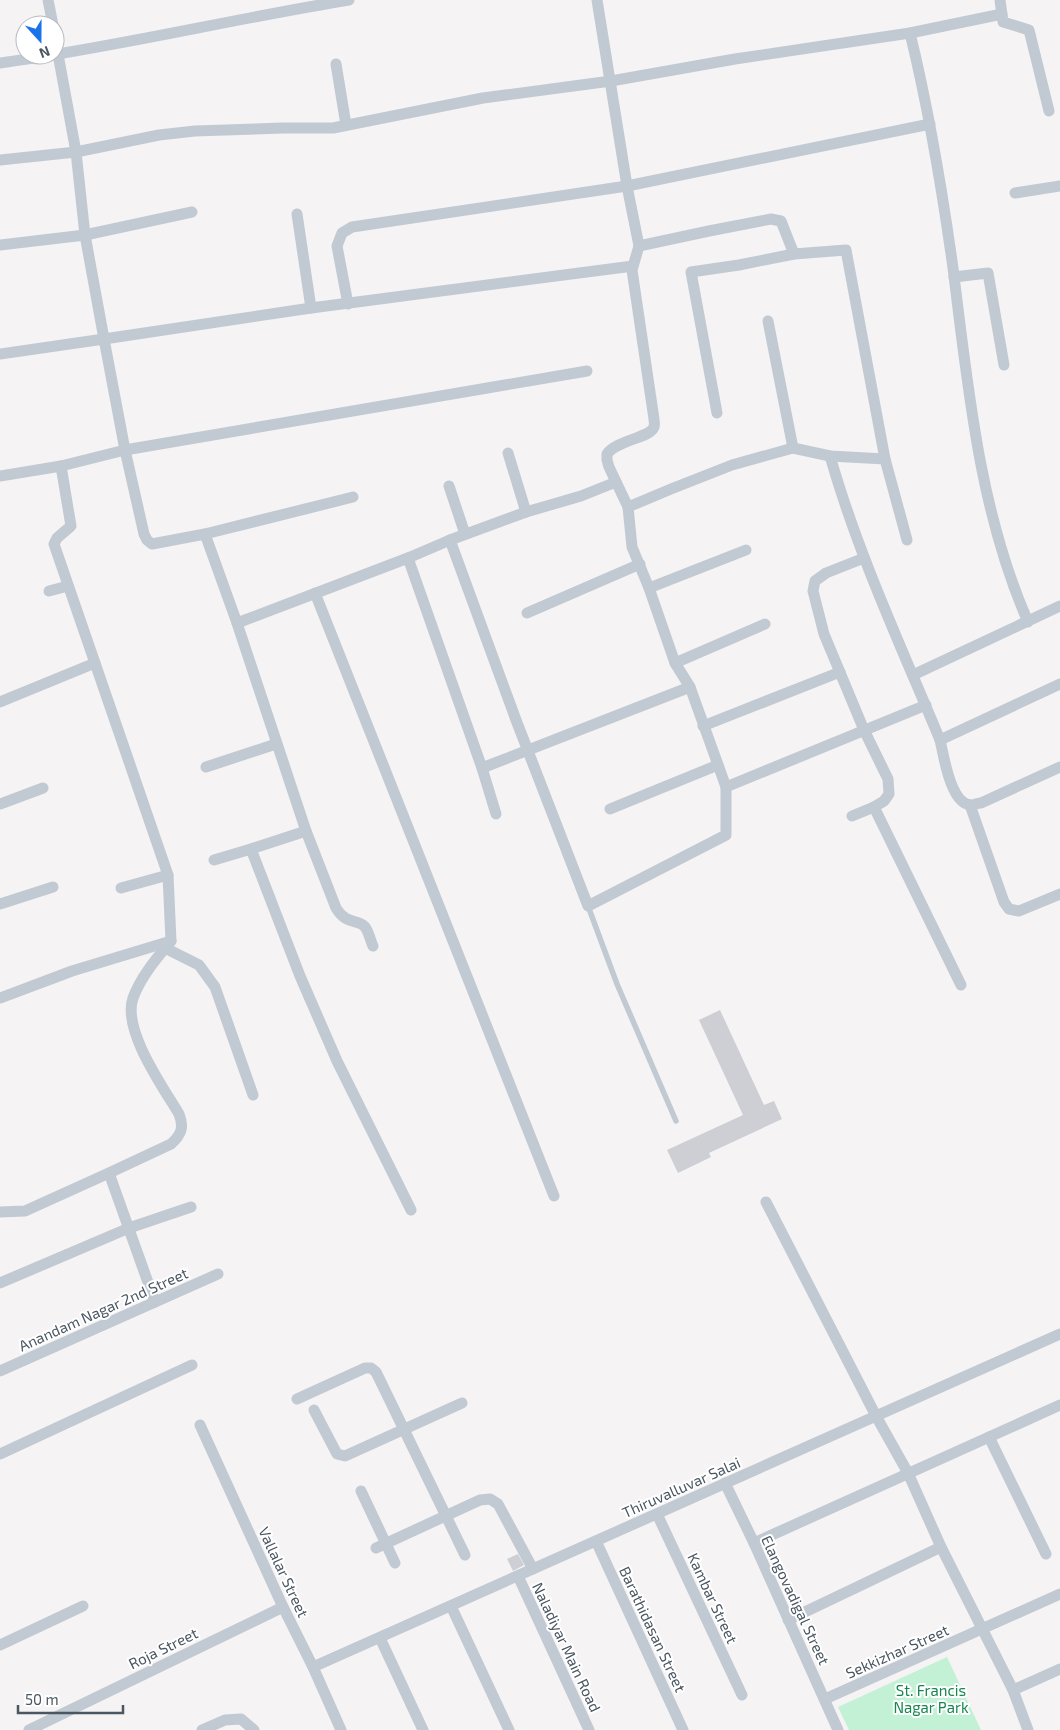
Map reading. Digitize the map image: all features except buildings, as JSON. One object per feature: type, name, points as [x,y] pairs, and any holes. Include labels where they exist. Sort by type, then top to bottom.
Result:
[{"type":"street","points":[[48,0],[51,15]]},
{"type":"street","points":[[65,54],[349,0]]},
{"type":"street","points":[[450,540],[588,906],[726,835],[726,787],[690,687],[676,663],[632,547],[628,508],[607,460],[607,454],[618,444],[649,433],[654,428],[654,419],[632,270],[639,246],[627,186],[597,0]]},
{"type":"street","points":[[1000,0],[1003,22],[1030,30],[1048,111]]},
{"type":"street","points":[[0,160],[76,152],[159,135],[195,131],[333,128],[483,98],[611,82],[735,59],[910,33],[1002,14]]},
{"type":"street","points":[[910,33],[941,185],[979,459],[1013,589],[1028,622]]},
{"type":"street","points":[[0,63],[15,61]]},
{"type":"street","points":[[336,64],[346,125]]},
{"type":"street","points":[[60,65],[76,152],[85,234],[104,339],[125,450],[146,540],[152,544],[205,534],[352,497]]},
{"type":"street","points":[[348,304],[338,246],[342,234],[352,227],[627,186],[930,124]]},
{"type":"street","points":[[1015,193],[1060,186]]},
{"type":"street","points":[[0,245],[85,234],[192,212]]},
{"type":"street","points":[[298,214],[310,308]]},
{"type":"street","points":[[639,246],[771,219],[781,221],[794,254]]},
{"type":"street","points":[[717,413],[691,272],[794,254],[846,250],[885,459],[907,540]]},
{"type":"street","points":[[0,354],[310,308],[633,266]]},
{"type":"street","points":[[954,277],[988,273],[1004,365]]},
{"type":"street","points":[[768,321],[793,448]]},
{"type":"street","points":[[0,476],[61,466],[125,450],[587,371]]},
{"type":"street","points":[[628,508],[732,465],[793,448],[830,456],[885,459]]},
{"type":"street","points":[[508,453],[526,512]]},
{"type":"street","points":[[830,456],[844,505],[864,558],[940,740],[954,792],[962,801],[970,805],[981,803],[1060,767]]},
{"type":"street","points":[[0,1212],[25,1211],[171,1144],[180,1136],[183,1124],[140,1047],[133,1025],[132,1000],[150,967],[168,944],[168,875],[54,544],[57,538],[71,526],[61,466]]},
{"type":"street","points":[[237,623],[408,558],[465,534],[526,512],[581,496],[616,482]]},
{"type":"street","points":[[448,486],[465,534]]},
{"type":"street","points":[[205,534],[237,623],[306,831],[336,908],[342,917],[366,928],[372,946]]},
{"type":"street","points":[[649,588],[746,550]]},
{"type":"street","points":[[408,558],[482,768],[496,814]]},
{"type":"street","points":[[852,816],[884,801],[889,794],[888,779],[864,730],[824,634],[813,591],[814,581],[826,573],[864,558]]},
{"type":"street","points":[[527,613],[640,564]]},
{"type":"street","points":[[49,591],[68,586]]},
{"type":"street","points":[[315,593],[554,1196]]},
{"type":"street","points":[[913,675],[1060,606]]},
{"type":"street","points":[[676,663],[765,624]]},
{"type":"street","points":[[0,702],[95,663]]},
{"type":"street","points":[[703,726],[840,672]]},
{"type":"street","points":[[940,740],[1060,684]]},
{"type":"street","points":[[482,768],[690,687]]},
{"type":"street","points":[[726,787],[926,705]]},
{"type":"street","points":[[206,767],[276,744]]},
{"type":"street","points":[[610,809],[718,765]]},
{"type":"street","points":[[0,804],[43,788]]},
{"type":"street","points":[[970,805],[1004,902],[1009,908],[1019,911],[1060,894]]},
{"type":"street","points":[[874,807],[961,985]]},
{"type":"street","points":[[214,860],[306,831]]},
{"type":"street","points":[[252,849],[300,976],[333,1052],[411,1210]]},
{"type":"street","points":[[121,888],[168,875]]},
{"type":"street","points":[[0,904],[53,887]]},
{"type":"street","points":[[0,998],[72,971],[168,944]]},
{"type":"street","points":[[168,944],[198,965],[215,987],[252,1095]]},
{"type":"street","points":[[109,1173],[155,1302]]},
{"type":"street","points":[[766,1202],[876,1416],[908,1474],[941,1547],[1012,1690],[1028,1730]]},
{"type":"street","points":[[0,1283],[129,1228],[191,1207]]},
{"type":"street","name":"Anandam Nagar 2nd Street","points":[[0,1371],[218,1274]]},
{"type":"street","name":"Thiruvalluvar Salai","points":[[313,1667],[1060,1334]]},
{"type":"street","points":[[0,1454],[192,1365]]},
{"type":"street","points":[[297,1398],[365,1368],[371,1368],[376,1372],[465,1554]]},
{"type":"street","points":[[314,1410],[332,1447],[337,1454],[345,1456],[462,1403]]},
{"type":"street","points":[[754,1543],[1060,1405]]},
{"type":"street","name":"Vallalar Street","points":[[200,1425],[282,1607],[313,1667],[341,1730]]},
{"type":"street","points":[[988,1438],[1046,1554]]},
{"type":"street","name":"Elangovadigal Street","points":[[725,1483],[838,1730]]},
{"type":"street","points":[[361,1492],[381,1545],[394,1563]]},
{"type":"street","points":[[381,1545],[480,1500],[490,1499],[498,1504],[533,1569]]},
{"type":"street","name":"Kambar Street","points":[[657,1514],[742,1695]]},
{"type":"street","name":"Barathidasan Street","points":[[596,1541],[683,1730]]},
{"type":"street","points":[[788,1620],[941,1547]]},
{"type":"street","name":"Naladiyar Main Road","points":[[518,1576],[589,1730]]},
{"type":"street","name":"Sekkizhar Street","points":[[825,1699],[1060,1594]]},
{"type":"street","points":[[0,1644],[83,1606]]},
{"type":"street","points":[[451,1606],[509,1730]]},
{"type":"street","name":"Roja Street","points":[[29,1730],[282,1607]]},
{"type":"street","points":[[380,1638],[423,1730]]},
{"type":"street","points":[[1012,1690],[1060,1670]]},
{"type":"street","points":[[202,1730],[225,1720],[241,1719],[254,1730]]},
{"type":"lane","points":[[588,906],[617,984],[676,1121]]},
{"type":"green space","name":"St. Francis Nagar Park","points":[[947,1657],[981,1730],[849,1730],[838,1707]]}]
